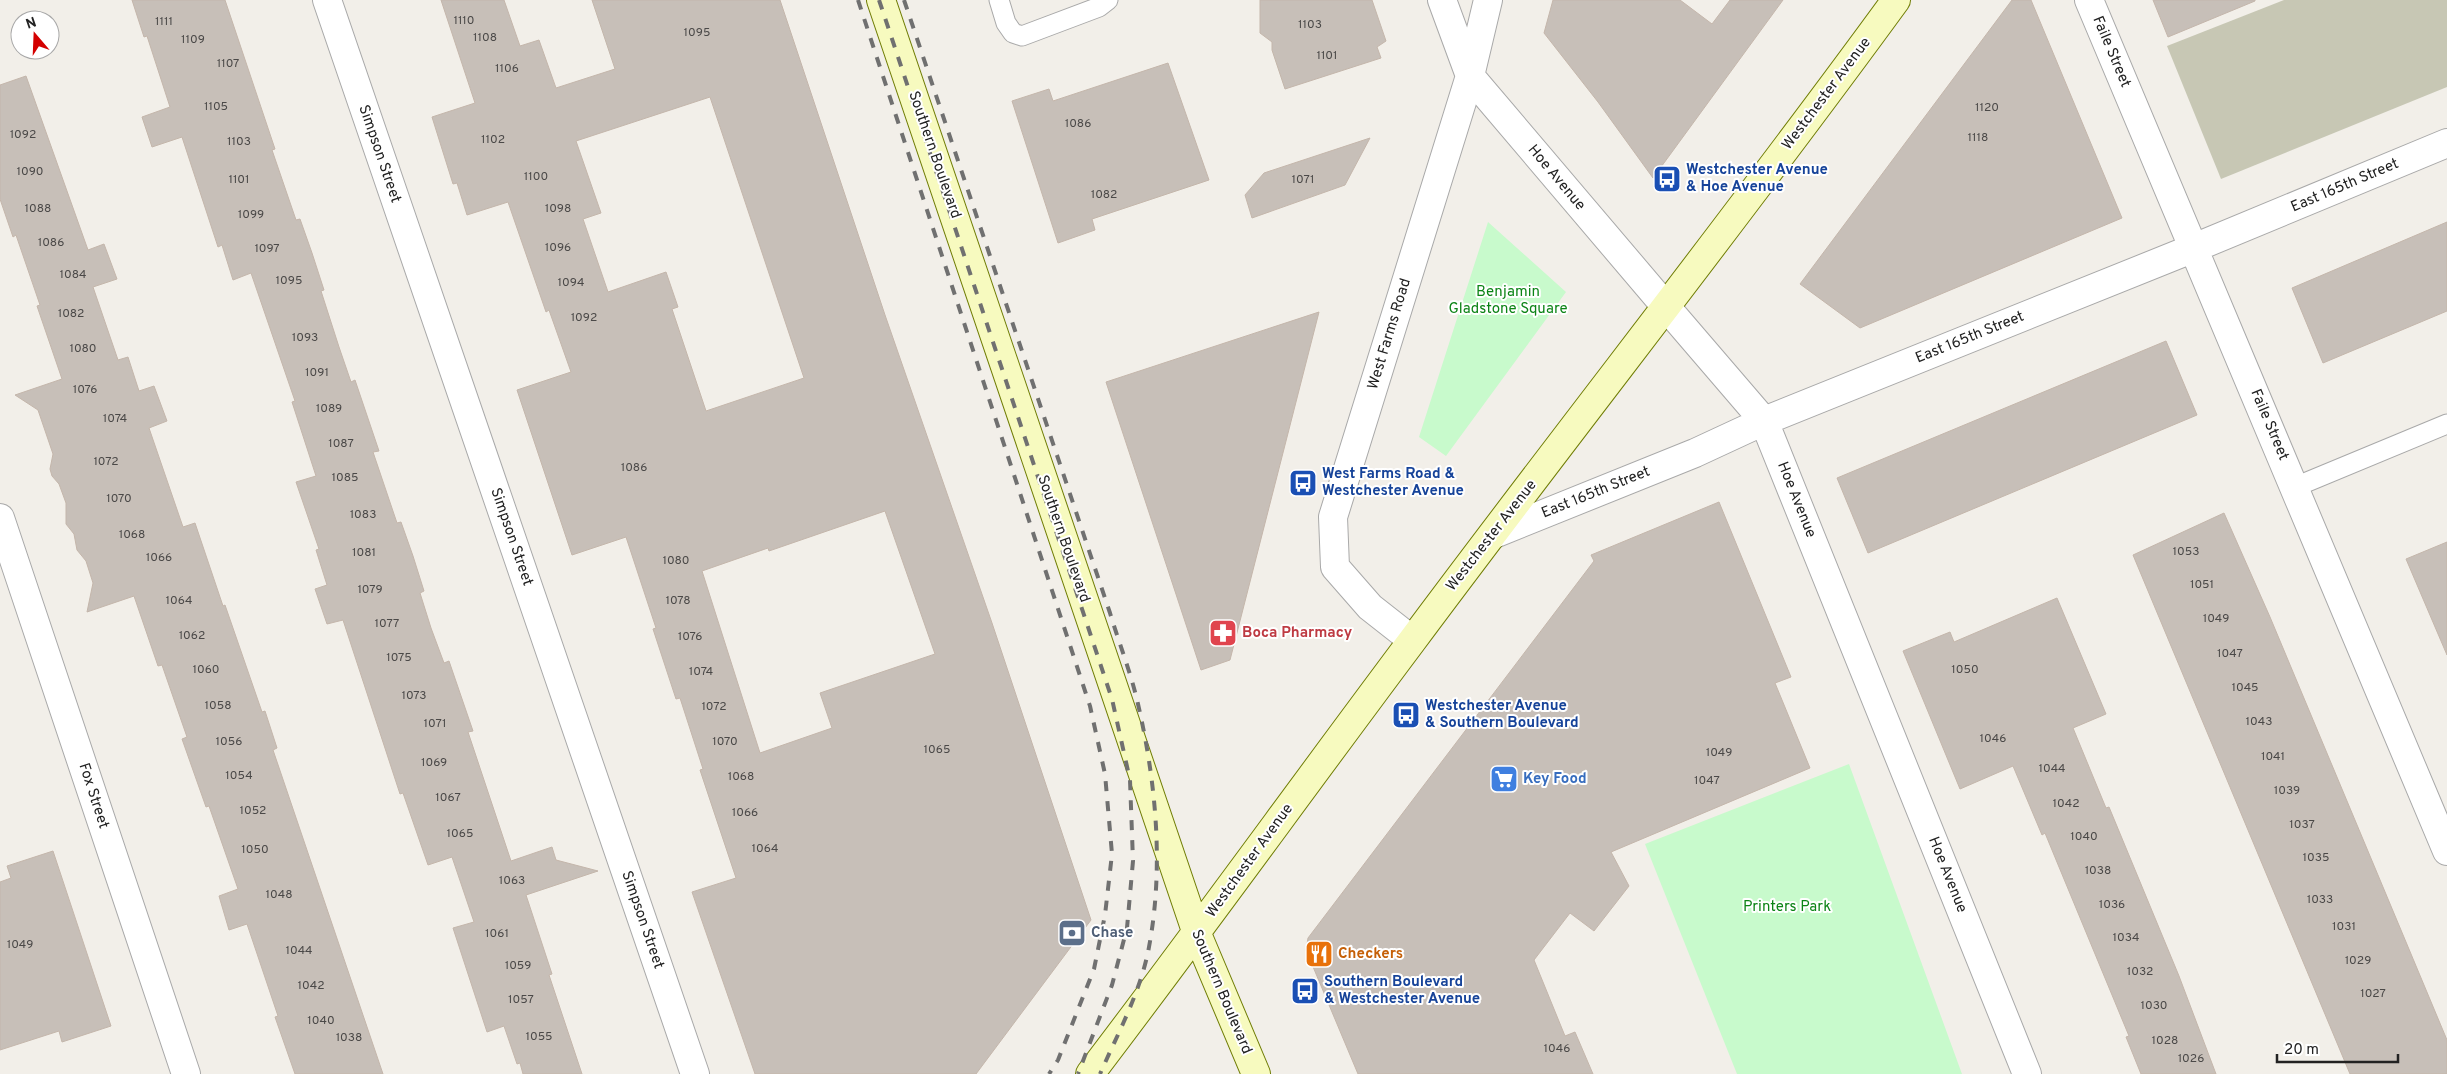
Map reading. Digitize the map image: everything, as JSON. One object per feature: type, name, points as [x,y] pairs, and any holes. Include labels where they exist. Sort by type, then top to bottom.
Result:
[{"type":"main road","name":"Southern Boulevard","points":[[881,0],[1196,934],[1256,1074]]},
{"type":"main road","name":"Westchester Avenue","points":[[1090,1074],[1196,934],[1412,640],[1667,308],[1896,0]]},
{"type":"street","name":"Simpson Street","points":[[327,0],[695,1074]]},
{"type":"street","name":"Hoe Avenue","points":[[1442,0],[1470,76],[1764,421],[2027,1074]]},
{"type":"street","name":"West Farms Road","points":[[1412,640],[1370,606],[1335,567],[1333,517],[1470,76],[1488,0]]},
{"type":"street","name":"Faile Street","points":[[2089,0],[2447,851]]},
{"type":"street","name":"East 165th Street","points":[[1494,534],[1696,453],[1764,421],[2194,248],[2447,143]]},
{"type":"street","name":"Fox Street","points":[[0,518],[186,1074]]},
{"type":"lane","points":[[999,0],[1006,23],[1012,33],[1022,36],[1099,7],[1108,0]]},
{"type":"lane","points":[[2295,487],[2447,424]]},
{"type":"shaded area","points":[[2284,0],[2447,0],[2447,87],[2221,179],[2167,46]]},
{"type":"green space","name":"Benjamin Gladstone Square","points":[[1488,222],[1566,292],[1446,456],[1419,437]]},
{"type":"green space","name":"Printers Park","points":[[1849,764],[1962,1074],[1737,1074],[1645,844]]},
{"type":"building","points":[[132,0],[225,0],[275,149],[272,150],[296,220],[300,219],[312,253],[324,290],[321,291],[339,347],[351,382],[355,380],[379,451],[373,452],[397,523],[401,522],[413,556],[424,591],[420,593],[431,628],[444,663],[449,661],[473,731],[468,732],[511,861],[552,847],[556,860],[598,871],[526,895],[552,974],[549,975],[582,1074],[523,1074],[520,1063],[517,1064],[504,1026],[487,1032],[453,928],[474,922],[452,857],[428,865],[403,793],[400,794],[343,620],[327,624],[315,589],[327,585],[316,550],[319,549],[296,482],[316,476],[292,402],[295,401],[251,273],[233,280],[222,245],[218,247],[182,137],[152,147],[142,117],[170,107],[147,36],[144,37]]},
{"type":"building","points":[[441,0],[504,0],[520,46],[539,40],[556,88],[615,69],[592,0],[780,0],[1091,920],[976,1074],[755,1074],[692,892],[736,878],[700,770],[703,769],[680,698],[676,699],[653,629],[656,628],[626,537],[572,555],[517,390],[571,372],[549,310],[546,312],[508,202],[467,215],[457,183],[453,184],[432,117],[475,103]],"holes":[[[710,97],[804,378],[706,411],[672,309],[678,307],[666,272],[608,292],[583,219],[601,213],[576,141]],[[885,511],[935,654],[820,693],[832,728],[760,753],[702,571],[768,548],[769,551]]]},
{"type":"building","points":[[1260,0],[1372,0],[1386,41],[1377,47],[1381,58],[1285,89],[1272,50],[1272,42],[1260,33]]},
{"type":"building","points":[[1553,0],[1680,0],[1712,24],[1730,0],[1783,0],[1653,178],[1598,102],[1544,33]]},
{"type":"building","points":[[2012,0],[2031,0],[2122,218],[1860,328],[1800,284]]},
{"type":"building","points":[[2153,0],[2255,0],[2255,1],[2168,37]]},
{"type":"building","points":[[1168,63],[1209,180],[1092,219],[1095,230],[1058,243],[1012,101],[1049,89],[1053,101]]},
{"type":"building","points":[[26,76],[88,250],[104,244],[117,279],[93,287],[118,360],[128,357],[139,391],[154,386],[167,421],[149,428],[183,527],[195,523],[262,712],[265,711],[277,748],[273,750],[383,1074],[295,1074],[275,1017],[278,1016],[247,924],[229,930],[219,896],[238,889],[209,806],[206,807],[182,739],[187,737],[162,665],[158,666],[134,596],[87,612],[93,583],[86,561],[77,550],[74,534],[66,524],[66,503],[59,484],[52,476],[50,469],[53,454],[38,410],[15,395],[62,379],[37,306],[40,305],[16,235],[13,237],[0,199],[0,85]]},
{"type":"building","points":[[1370,138],[1345,185],[1252,218],[1245,195],[1264,173]]},
{"type":"building","points":[[2447,222],[2447,311],[2323,363],[2292,288]]},
{"type":"building","points":[[1319,312],[1230,660],[1201,670],[1106,382]]},
{"type":"building","points":[[2166,341],[2197,415],[1868,553],[1837,478]]},
{"type":"building","points":[[1719,502],[1791,677],[1775,683],[1810,768],[1611,852],[1629,886],[1594,931],[1570,913],[1534,960],[1565,1036],[1575,1032],[1593,1074],[1358,1074],[1306,950],[1308,938],[1594,561],[1591,555]]},
{"type":"building","points":[[2224,513],[2270,617],[2447,1040],[2447,1074],[2350,1074],[2133,555]]},
{"type":"building","points":[[2447,542],[2447,655],[2406,559]]},
{"type":"building","points":[[2057,598],[2106,714],[2073,728],[2106,808],[2109,807],[2179,976],[2216,1074],[2141,1074],[2126,1037],[2129,1036],[2045,833],[2042,835],[2013,766],[1960,789],[1903,651],[1950,632],[1954,642]]},
{"type":"building","points":[[53,851],[111,1026],[62,1042],[59,1031],[0,1050],[0,882],[11,878],[7,866]]},
{"type":"railway","points":[[858,0],[1090,706],[1105,774],[1112,854],[1105,915],[1094,969],[1058,1060],[1049,1074]]},
{"type":"railway","points":[[879,0],[1112,699],[1130,780],[1133,861],[1127,928],[1112,985],[1078,1074]]},
{"type":"railway","points":[[904,0],[1110,613],[1132,681],[1144,734],[1156,825],[1157,856],[1154,917],[1149,947],[1140,980],[1100,1074]]},
{"type":"place","name":"Westchester Avenue & Hoe Avenue","points":[[1667,179]]},
{"type":"place","name":"West Farms Road & Westchester Avenue","points":[[1303,483]]},
{"type":"place","name":"Boca Pharmacy","points":[[1223,633]]},
{"type":"place","name":"Westchester Avenue & Southern Boulevard","points":[[1406,715]]},
{"type":"place","name":"Key Food","points":[[1504,779]]},
{"type":"place","name":"Chase","points":[[1072,933]]},
{"type":"place","name":"Checkers","points":[[1319,954]]},
{"type":"place","name":"Southern Boulevard & Westchester Avenue","points":[[1305,991]]}]
